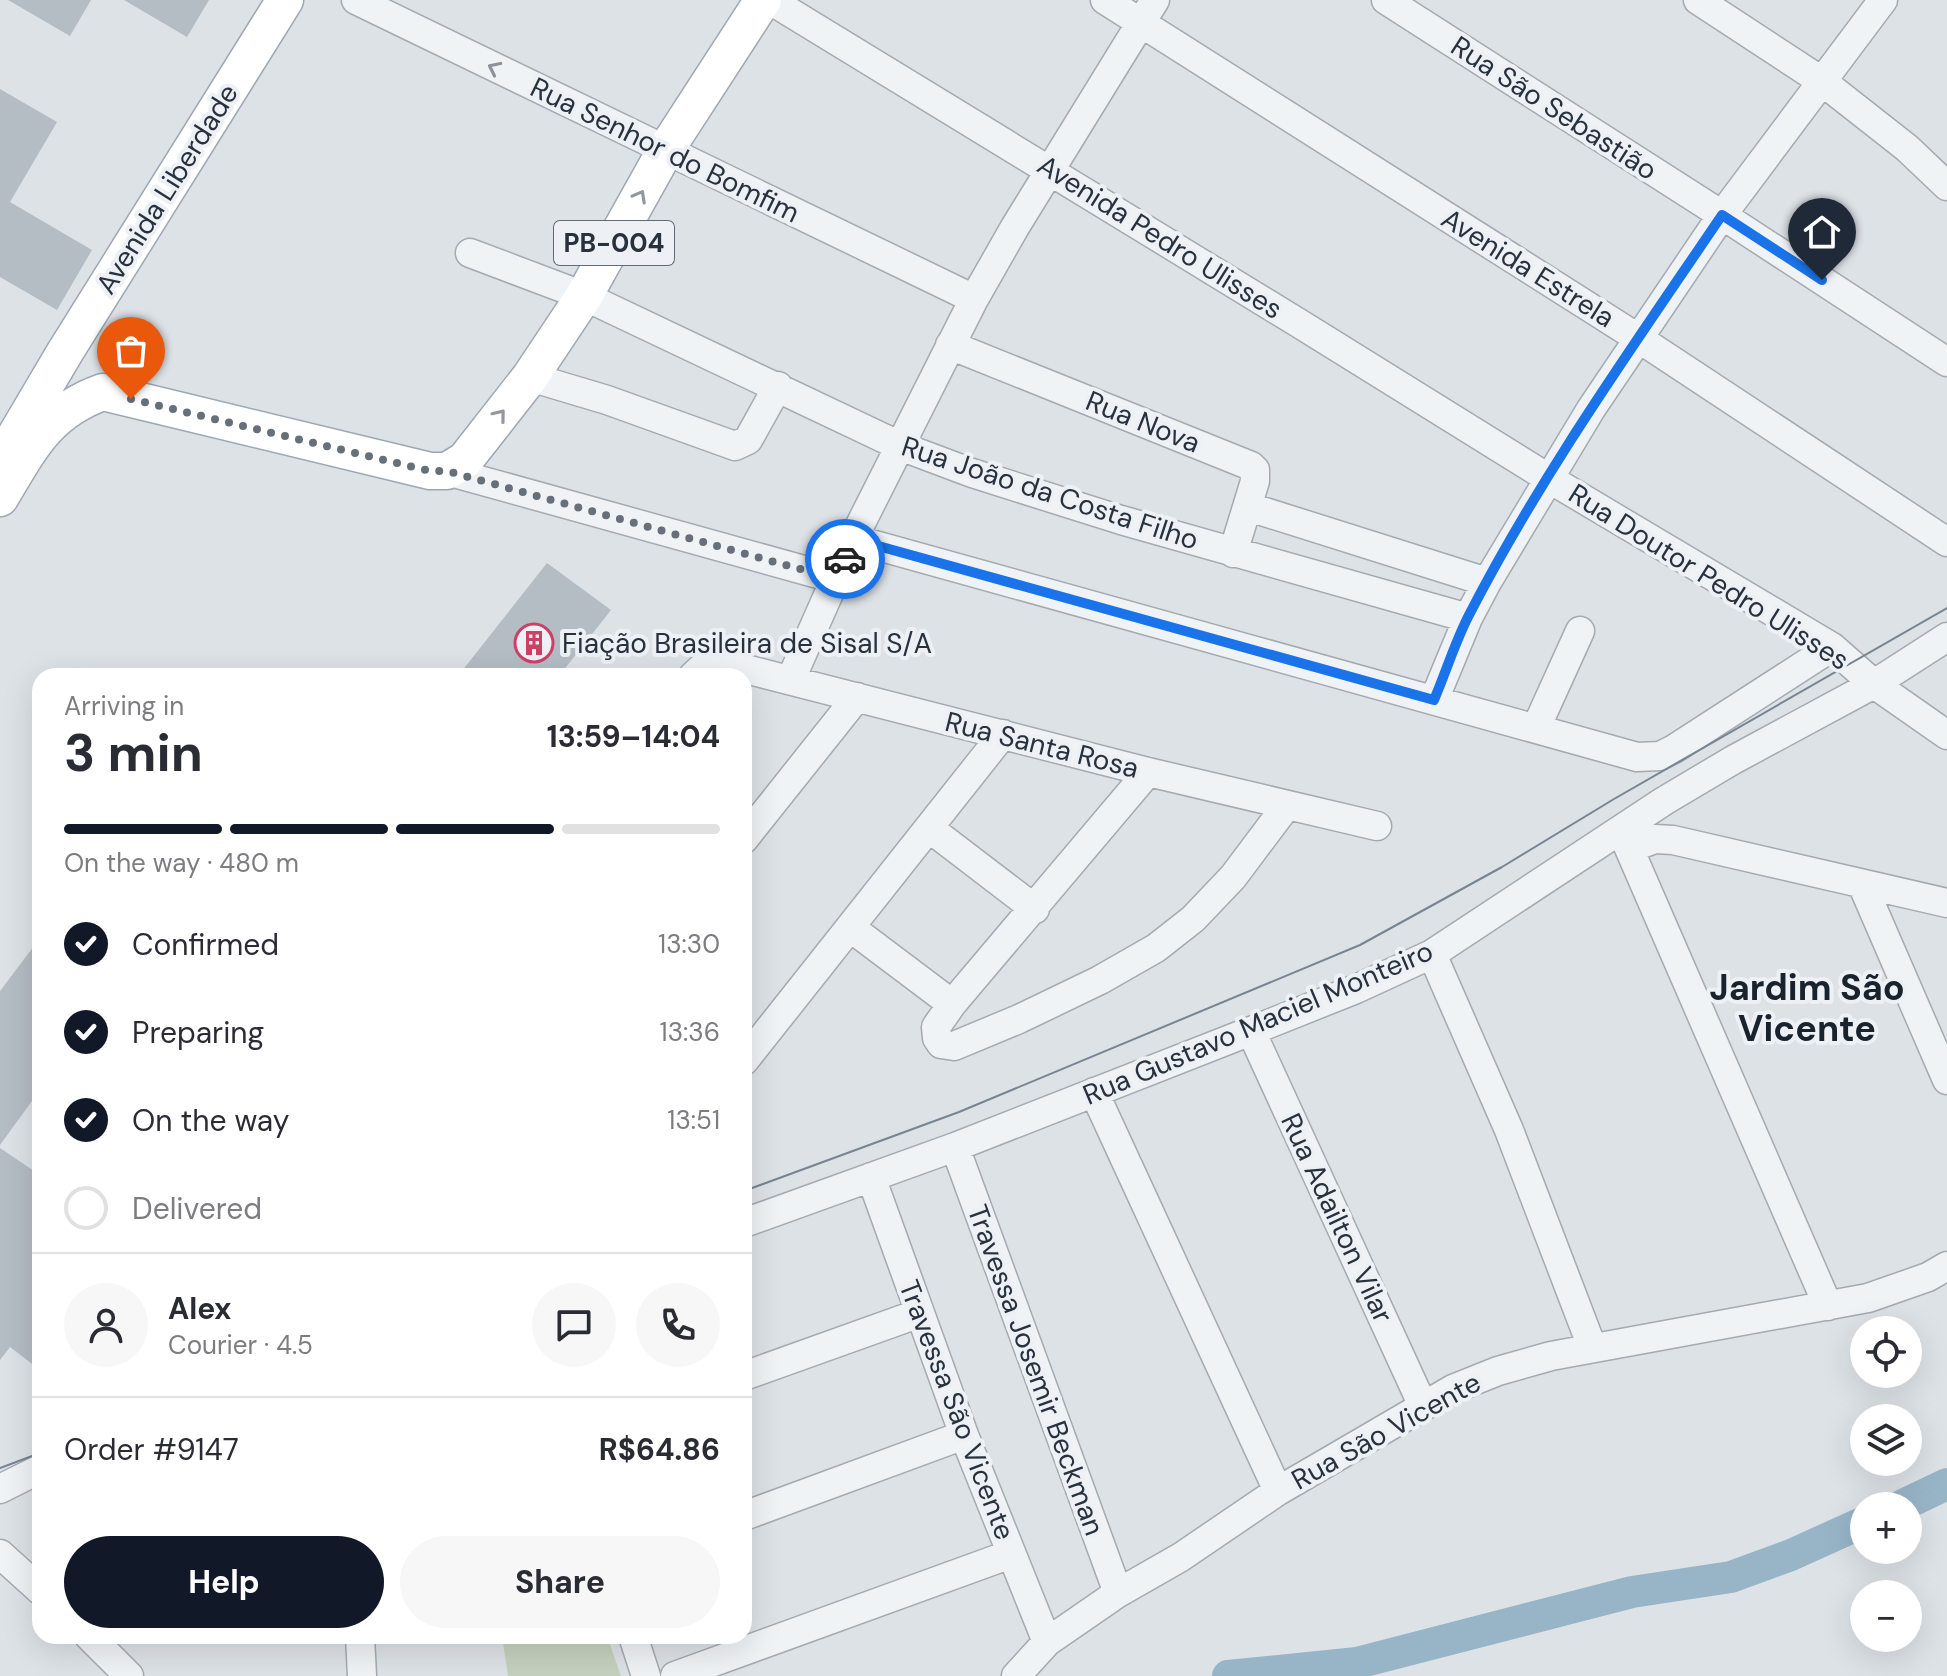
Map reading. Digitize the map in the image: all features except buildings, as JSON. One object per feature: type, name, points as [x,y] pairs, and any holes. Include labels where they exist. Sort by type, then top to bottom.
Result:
[{"type":"main road","name":"Avenida Liberdade","points":[[0,462],[65,352],[285,0]]},
{"type":"main road","name":"PB-004","points":[[447,471],[465,460],[530,377],[584,296],[665,151],[763,0]]},
{"type":"main road","points":[[65,352],[103,392],[430,471],[447,471]]},
{"type":"main road","points":[[0,498],[32,446],[55,418],[76,403],[103,392]]},
{"type":"street","name":"Rua Senhor do Bomfim","points":[[356,0],[974,299]]},
{"type":"street","name":"Avenida Pedro Ulisses","points":[[770,0],[1548,478]]},
{"type":"street","name":"Avenida Estrela","points":[[1105,0],[1148,11],[1947,542]]},
{"type":"street","name":"Rua São Sebastião","points":[[1386,0],[1947,362]]},
{"type":"street","points":[[1698,0],[1823,82],[1907,148],[1947,186]]},
{"type":"street","points":[[1434,700],[1468,618],[1548,478],[1722,215],[1883,0]]},
{"type":"street","points":[[791,679],[853,539],[974,299],[1148,11]]},
{"type":"street","name":"Rua João da Costa Filho","points":[[470,253],[584,296],[900,446],[972,473],[1233,553],[1468,618]]},
{"type":"street","name":"Rua Nova","points":[[950,345],[1251,466],[1255,470],[1255,481],[1233,553]]},
{"type":"street","points":[[530,377],[607,400],[735,446],[748,440],[778,386]]},
{"type":"street","points":[[447,471],[836,579]]},
{"type":"street","name":"Rua Doutor Pedro Ulisses","points":[[1548,478],[1832,647],[1874,684],[1947,735]]},
{"type":"street","points":[[1249,507],[1487,582]]},
{"type":"street","points":[[853,539],[1637,757],[1660,756],[1832,647]]},
{"type":"street","points":[[1536,728],[1580,631]]},
{"type":"street","name":"Rua Gustavo Maciel Monteiro","points":[[752,1220],[955,1147],[1356,989],[1432,954],[1626,839],[1706,775],[1874,684],[1947,637]]},
{"type":"street","name":"Rua Santa Rosa","points":[[706,668],[722,663],[744,668]]},
{"type":"street","name":"Rua Santa Rosa","points":[[752,670],[1148,772],[1377,826]]},
{"type":"street","points":[[752,829],[857,697]]},
{"type":"street","points":[[752,1051],[1003,734]]},
{"type":"street","points":[[1148,772],[952,1004],[936,1027],[941,1044],[954,1046],[1033,1012],[1100,980],[1156,948],[1193,919],[1233,877],[1287,805]]},
{"type":"street","points":[[929,828],[1035,909]]},
{"type":"street","points":[[1828,1306],[1626,839],[1673,840],[1947,903]]},
{"type":"street","points":[[1862,884],[1947,1080]]},
{"type":"street","points":[[851,928],[952,1004]]},
{"type":"street","points":[[1432,954],[1509,1130],[1592,1347]]},
{"type":"street","name":"Rua Adailton Vilar","points":[[1251,1031],[1423,1406]]},
{"type":"street","points":[[1094,1092],[1278,1491]]},
{"type":"street","name":"Travessa Josemir Beckman","points":[[955,1147],[1118,1593]]},
{"type":"street","name":"Travessa São Vicente","points":[[871,1177],[964,1435],[1047,1642]]},
{"type":"street","name":"Rua São Vicente","points":[[1016,1676],[1047,1642],[1118,1593],[1181,1557],[1278,1491],[1453,1389],[1498,1371],[1592,1347],[1828,1306],[1902,1288],[1947,1266]]},
{"type":"street","points":[[752,1373],[920,1313]]},
{"type":"street","points":[[752,1513],[964,1435]]},
{"type":"street","points":[[0,1489],[32,1473]]},
{"type":"street","points":[[0,1554],[32,1583]]},
{"type":"street","points":[[675,1676],[1011,1554]]},
{"type":"street","points":[[97,1644],[129,1676]]},
{"type":"street","points":[[360,1644],[362,1676]]},
{"type":"street","points":[[636,1644],[646,1676]]},
{"type":"green space","points":[[503,1644],[610,1644],[621,1676],[508,1676]]},
{"type":"waterway","points":[[1922,1496],[1947,1484]]},
{"type":"waterway","points":[[1228,1676],[1357,1663],[1632,1592],[1731,1577],[1850,1528]]},
{"type":"tram line","points":[[752,1188],[959,1112],[1360,945],[1502,867],[1614,799],[1947,608]]},
{"type":"tram line","points":[[0,1468],[32,1456]]},
{"type":"way so far","points":[[131,399],[430,471],[447,471],[836,579],[845,559]]},
{"type":"place","name":"Fiação Brasileira de Sisal S/A","points":[[534,643]]},
{"type":"district","name":"Jardim São Vicente","points":[[1807,1008]]},
{"type":"route","points":[[845,559],[853,539],[1434,700],[1468,618],[1548,478],[1722,215],[1822,280]]}]
